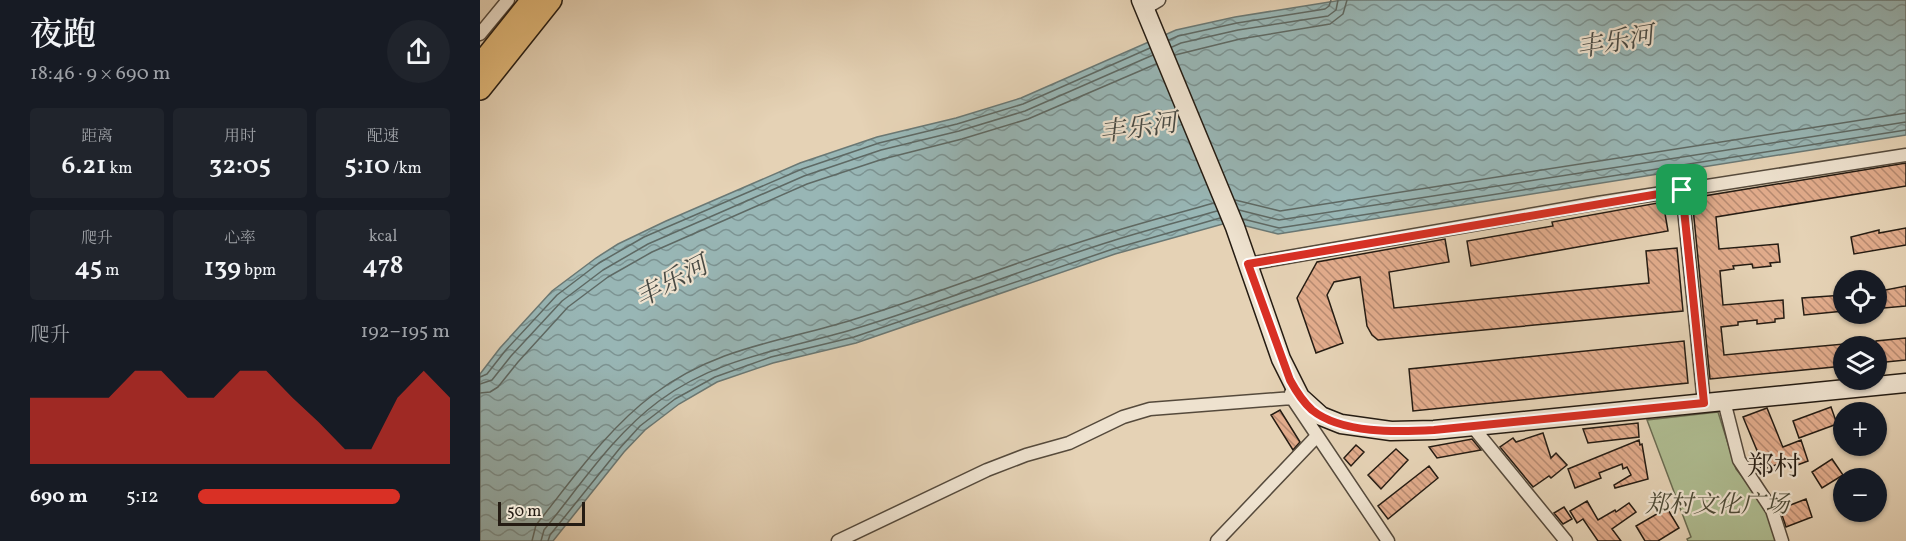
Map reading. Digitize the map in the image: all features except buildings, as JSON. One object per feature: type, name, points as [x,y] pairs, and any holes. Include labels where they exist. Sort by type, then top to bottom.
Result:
[{"type":"highway","points":[[480,65],[532,0]]},
{"type":"highway","points":[[480,89],[551,0]]},
{"type":"main road","points":[[1148,3],[1235,227],[1291,389],[1321,416],[1341,424],[1391,431],[1434,430],[1906,383]]},
{"type":"street","points":[[480,34],[508,0]]},
{"type":"street","points":[[1248,264],[1682,190],[1906,155]]},
{"type":"street","points":[[1682,190],[1704,403]]},
{"type":"street","points":[[838,541],[987,470],[1026,455],[1069,443],[1123,417],[1150,409],[1291,389],[1317,436],[1389,541]]},
{"type":"street","points":[[1724,401],[1739,460],[1770,505],[1782,541]]},
{"type":"street","points":[[1473,426],[1566,541]]},
{"type":"street","points":[[1216,541],[1317,436]]},
{"type":"green space","name":"郑村文化广场","points":[[1718,412],[1736,469],[1763,503],[1776,541],[1688,541],[1687,539],[1691,537],[1647,420]]},
{"type":"water","name":"丰乐河","points":[[1342,0],[1906,0],[1906,135],[1278,234],[1230,222],[1115,254],[856,343],[773,363],[717,382],[679,404],[645,430],[624,452],[553,541],[480,541],[480,374],[500,348],[552,291],[618,244],[800,163],[877,137],[956,118],[1021,98],[1176,30],[1235,17]]},
{"type":"district","name":"郑村","points":[[1774,466]]},
{"type":"route","points":[[1682,190],[1704,403],[1434,430],[1391,431],[1341,424],[1312,410],[1300,397],[1290,380],[1248,264],[1598,203],[1682,190]]}]
